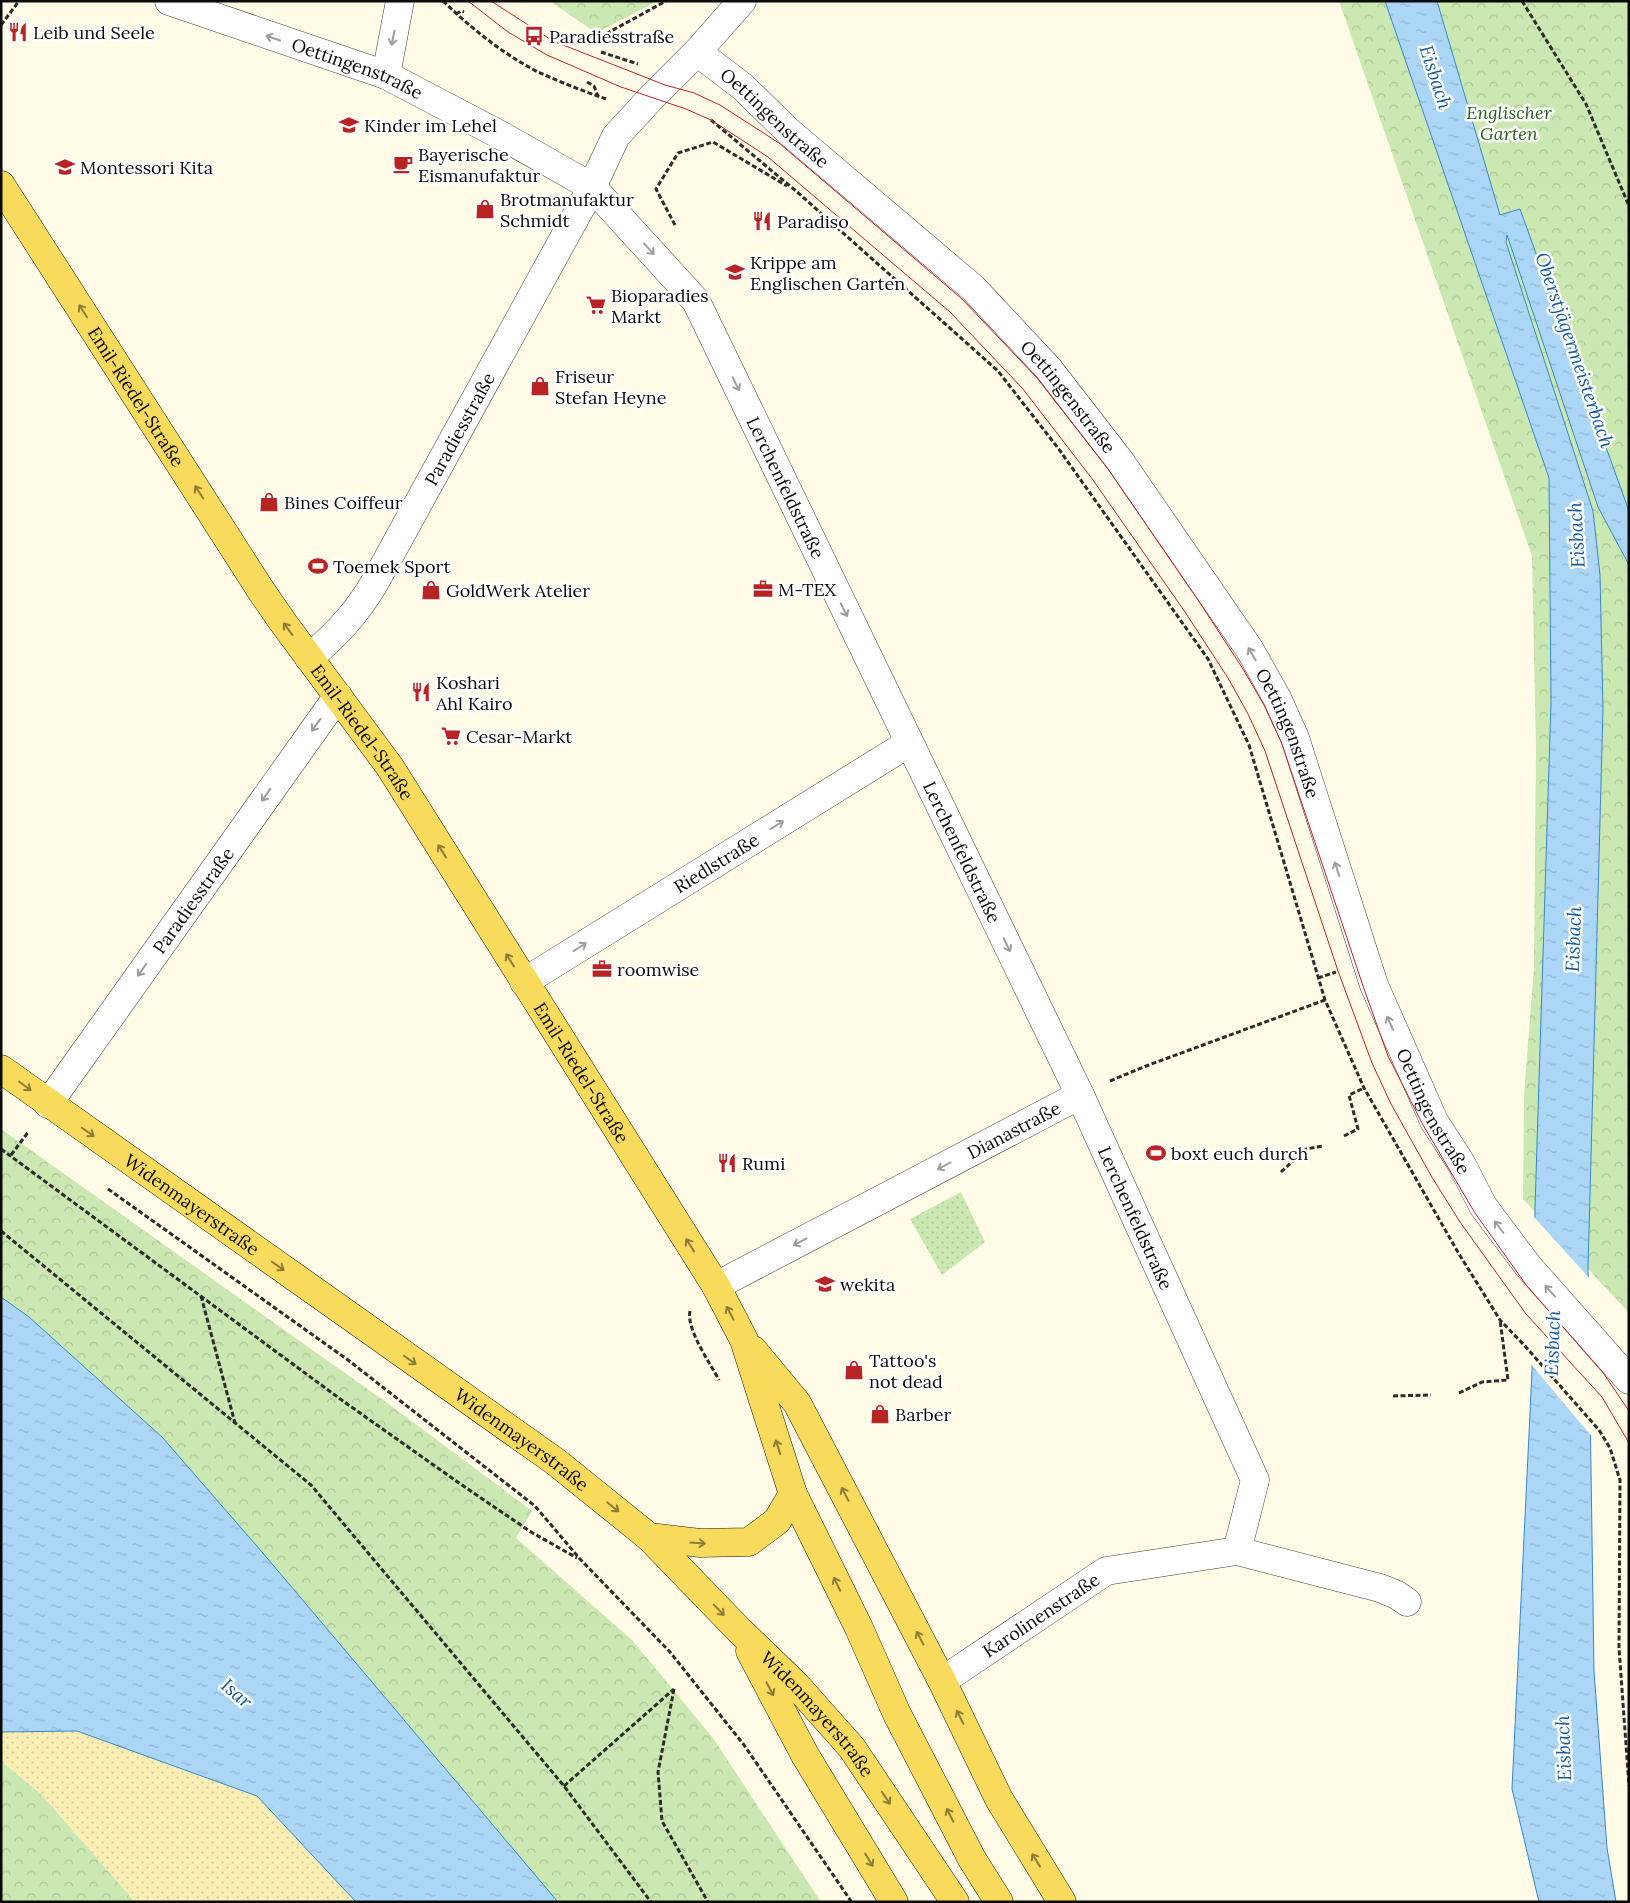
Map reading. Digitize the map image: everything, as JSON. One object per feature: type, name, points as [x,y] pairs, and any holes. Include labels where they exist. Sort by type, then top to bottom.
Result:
[{"type":"main road","name":"Emil-Riedel-Straße","points":[[1,185],[260,589],[390,767],[716,1286]]},
{"type":"main road","name":"Widenmayerstraße","points":[[1,1069],[556,1462],[650,1537],[739,1630],[797,1686],[852,1748],[954,1902]]},
{"type":"main road","points":[[716,1286],[744,1340],[793,1494],[859,1628],[898,1714],[972,1858],[999,1902]]},
{"type":"main road","points":[[744,1340],[797,1403],[942,1682],[999,1800],[1062,1902]]},
{"type":"main road","points":[[650,1537],[700,1543],[749,1542],[777,1521],[793,1494]]},
{"type":"main road","points":[[739,1630],[805,1755],[894,1902]]},
{"type":"street","name":"Oettingenstraße","points":[[169,1],[386,75],[504,137],[592,187]]},
{"type":"street","points":[[386,75],[400,1]]},
{"type":"street","points":[[592,187],[616,136],[697,52],[742,1]]},
{"type":"street","name":"Oettingenstraße","points":[[697,52],[743,87],[788,131],[973,288],[1048,368],[1120,461],[1250,650],[1276,698],[1295,738],[1374,985],[1434,1121],[1461,1163],[1483,1206],[1528,1266],[1629,1380]]},
{"type":"street","name":"Paradiesstraße","points":[[309,658],[347,623],[362,604],[592,187]]},
{"type":"street","name":"Lerchenfeldstraße","points":[[592,187],[696,301],[1080,1094],[1255,1480],[1237,1551]]},
{"type":"street","name":"Paradiesstraße","points":[[48,1104],[338,696]]},
{"type":"street","name":"Riedlstraße","points":[[524,982],[909,743]]},
{"type":"street","name":"Dianastraße","points":[[716,1286],[1080,1094]]},
{"type":"street","name":"Karolinenstraße","points":[[942,1682],[1106,1571],[1237,1551],[1380,1588],[1397,1595],[1407,1602]]},
{"type":"path","points":[[1,25],[19,1]]},
{"type":"path","points":[[443,1],[496,46],[537,71],[611,101]]},
{"type":"path","points":[[593,41],[666,1]]},
{"type":"path","points":[[1522,1],[1586,104],[1629,206]]},
{"type":"path","points":[[456,14],[461,11],[464,12]]},
{"type":"path","points":[[601,52],[638,64],[644,58]]},
{"type":"path","points":[[587,82],[594,86],[598,96]]},
{"type":"path","points":[[711,120],[796,191],[998,372],[1058,448],[1208,659],[1249,745],[1325,1000],[1364,1088],[1459,1254],[1500,1320],[1599,1430],[1610,1448],[1620,1480],[1619,1648],[1629,1786]]},
{"type":"path","points":[[677,228],[656,189],[678,153],[713,142],[796,191]]},
{"type":"path","name":"Dianastraße","points":[[1080,1094],[1146,1066],[1325,1000]]},
{"type":"path","points":[[1344,1136],[1358,1129],[1349,1095],[1364,1088]]},
{"type":"path","points":[[21,1127],[36,1138]]},
{"type":"path","points":[[11,1155],[28,1132]]},
{"type":"path","points":[[1281,1172],[1306,1149],[1323,1146]]},
{"type":"path","points":[[1,1148],[343,1401],[531,1532],[580,1559]]},
{"type":"path","points":[[100,1184],[348,1360],[535,1506],[580,1559],[670,1652],[731,1729],[852,1902]]},
{"type":"path","points":[[1,1231],[311,1485],[564,1786],[651,1902]]},
{"type":"path","points":[[201,1295],[236,1424]]},
{"type":"path","points":[[1460,1392],[1482,1382],[1508,1380],[1500,1320]]},
{"type":"path","points":[[1394,1396],[1431,1395]]},
{"type":"path","points":[[564,1786],[674,1689],[658,1772],[662,1821],[708,1902]]},
{"type":"green space","points":[[550,1],[658,1],[596,33]]},
{"type":"green space","name":"Englischer Garten","points":[[1339,1],[1629,1],[1629,1313],[1523,1199],[1524,1095],[1534,967],[1536,751],[1532,556]]},
{"type":"green space","points":[[1,1129],[390,1405],[532,1511],[516,1538],[632,1640],[713,1738],[821,1902],[558,1902],[262,1552],[162,1437],[29,1317],[1,1297]]},
{"type":"green space","points":[[961,1192],[985,1242],[942,1275],[910,1219]]},
{"type":"green space","points":[[1,1761],[41,1794],[135,1902],[1,1902]]},
{"type":"sand","points":[[77,1731],[257,1796],[356,1902],[135,1902],[41,1794],[1,1761],[1,1732]]},
{"type":"water","name":"Eisbach","points":[[1385,1],[1437,1],[1500,215],[1520,209],[1629,511],[1629,565],[1598,507],[1507,235],[1506,242],[1593,511],[1600,575],[1603,709],[1588,1269],[1594,1671],[1607,1848],[1616,1902],[1539,1902],[1512,1789],[1532,1371],[1535,1208],[1551,702],[1549,478]]},
{"type":"water","name":"Isar","points":[[1,1297],[29,1317],[162,1437],[262,1552],[558,1902],[356,1902],[257,1796],[77,1731],[1,1732]]},
{"type":"pier","points":[[1533,1216],[1591,1280],[1593,1438],[1530,1363]]},
{"type":"tram line","points":[[468,1],[508,32],[547,55],[621,87],[686,109],[711,120],[768,157],[950,312],[1023,389],[1093,480],[1185,612],[1228,678],[1248,714],[1265,751],[1338,971],[1372,1063],[1391,1104],[1433,1179],[1460,1222],[1526,1314],[1602,1397],[1629,1443]]},
{"type":"tram line","points":[[491,1],[553,41],[665,85],[694,93],[720,105],[779,143],[962,299],[1037,378],[1108,469],[1200,603],[1264,705],[1282,744],[1388,1056],[1423,1125],[1475,1213],[1527,1286],[1604,1374],[1629,1411]]},
{"type":"place","name":"Leib und Seele","points":[[18,32]]},
{"type":"place","name":"Paradiesstraße","points":[[534,36]]},
{"type":"place","name":"Kinder im Lehel","points":[[349,125]]},
{"type":"place","name":"Bayerische Eismanufaktur","points":[[403,164]]},
{"type":"place","name":"Montessori Kita","points":[[65,167]]},
{"type":"place","name":"Brotmanufaktur Schmidt","points":[[485,209]]},
{"type":"place","name":"Paradiso","points":[[762,221]]},
{"type":"place","name":"Krippe am Englischen Garten","points":[[735,272]]},
{"type":"place","name":"Bioparadies Markt","points":[[596,305]]},
{"type":"place","name":"Friseur Stefan Heyne","points":[[540,386]]},
{"type":"place","name":"Bines Coiffeur","points":[[269,502]]},
{"type":"place","name":"Toemek Sport","points":[[318,566]]},
{"type":"place","name":"M-TEX","points":[[763,589]]},
{"type":"place","name":"GoldWerk Atelier","points":[[431,590]]},
{"type":"place","name":"Koshari Ahl Kairo","points":[[421,692]]},
{"type":"place","name":"Cesar-Markt","points":[[451,736]]},
{"type":"place","name":"roomwise","points":[[602,969]]},
{"type":"place","name":"boxt euch durch","points":[[1156,1153]]},
{"type":"place","name":"Rumi","points":[[727,1163]]},
{"type":"place","name":"wekita","points":[[825,1284]]},
{"type":"place","name":"Tattoo's not dead","points":[[854,1370]]},
{"type":"place","name":"Barber","points":[[880,1414]]},
{"type":"water label","name":"Oberstjägermeisterbach","points":[[1575,350]]}]
